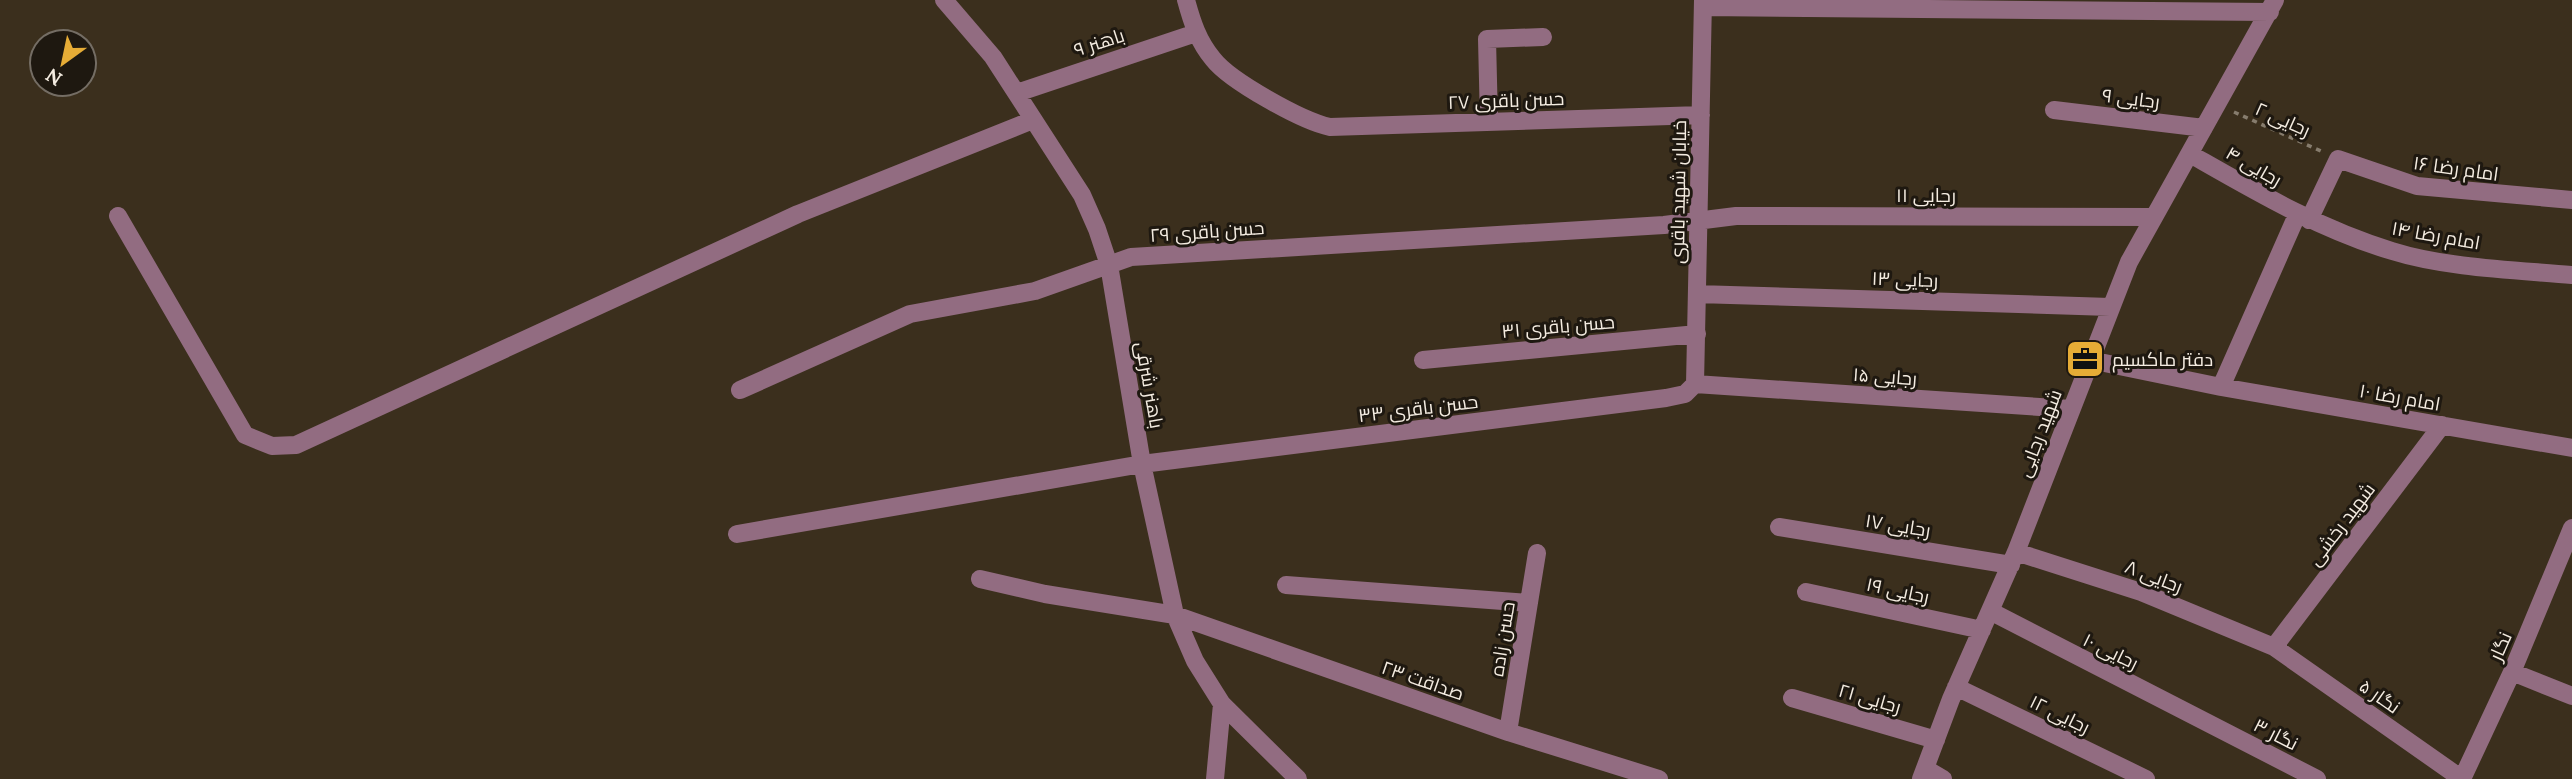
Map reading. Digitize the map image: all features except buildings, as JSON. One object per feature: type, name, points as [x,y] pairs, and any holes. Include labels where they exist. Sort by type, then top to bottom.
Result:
[{"type":"street","name":"باهنر شرقی","points":[[944,0],[993,57],[1082,195],[1109,265],[1142,464],[1175,615],[1195,661],[1223,704],[1277,762],[1298,779]]},
{"type":"street","points":[[1186,0],[1196,33]]},
{"type":"street","points":[[1703,4],[2273,6]]},
{"type":"street","name":"خیابان شهید باقری","points":[[1695,384],[1703,4]]},
{"type":"street","name":"شهید رجایی","points":[[1923,774],[1956,687],[2013,559],[2129,262],[2273,6]]},
{"type":"street","name":"باهنر ۹","points":[[1017,93],[1196,33]]},
{"type":"street","name":"حسن باقری ۲۷","points":[[1196,33],[1213,60],[1227,74],[1296,117],[1330,127],[1701,115]]},
{"type":"street","points":[[1489,122],[1488,40],[1543,37]]},
{"type":"street","name":"رجایی ۹","points":[[2054,110],[2204,128]]},
{"type":"street","points":[[118,216],[245,435],[271,446],[296,445],[798,214],[1033,120]]},
{"type":"street","name":"رجایی ۴","points":[[2190,154],[2303,217]]},
{"type":"street","points":[[2221,387],[2303,217],[2337,159]]},
{"type":"street","name":"امام رضا ۱۶","points":[[2337,159],[2417,186],[2572,201]]},
{"type":"street","name":"رجایی ۱۱","points":[[1699,220],[1736,216],[2154,217]]},
{"type":"street","name":"امام رضا ۱۴","points":[[2303,217],[2392,251],[2423,258],[2572,275]]},
{"type":"street","name":"حسن باقری ۲۹","points":[[740,390],[910,314],[1035,291],[1131,257],[1699,220]]},
{"type":"street","name":"رجایی ۱۳","points":[[1697,294],[2110,307]]},
{"type":"street","name":"حسن باقری ۳۱","points":[[1423,360],[1697,334]]},
{"type":"street","name":"امام رضا ۱۰","points":[[2090,360],[2221,387],[2572,448]]},
{"type":"street","name":"حسن باقری ۳۳","points":[[737,534],[1142,464],[1666,398],[1685,394],[1695,384]]},
{"type":"street","name":"رجایی ۱۵","points":[[1695,384],[2071,409]]},
{"type":"street","name":"شهید رخشی","points":[[2274,647],[2442,425]]},
{"type":"street","name":"رجایی ۱۷","points":[[1779,527],[2013,559]]},
{"type":"street","name":"نگار","points":[[2462,779],[2566,562],[2572,528]]},
{"type":"street","name":"حسن زاده","points":[[1508,732],[1538,554]]},
{"type":"street","name":"رجایی ۸","points":[[2013,559],[2141,592],[2274,647]]},
{"type":"street","name":"صداقت ۲۳","points":[[980,579],[1175,615],[1508,732],[1659,779]]},
{"type":"street","points":[[1286,585],[1529,603]]},
{"type":"street","name":"رجایی ۱۹","points":[[1806,592],[1982,630]]},
{"type":"street","name":"رجایی ۱۰","points":[[1990,611],[2215,726]]},
{"type":"street","name":"نگار ۵","points":[[2274,647],[2462,779]]},
{"type":"street","points":[[2512,672],[2572,696]]},
{"type":"street","name":"رجایی ۱۲","points":[[1956,687],[2146,779]]},
{"type":"street","name":"رجایی ۲۱","points":[[1792,698],[1937,740]]},
{"type":"street","points":[[1215,779],[1223,704]]},
{"type":"street","name":"نگار ۳","points":[[2215,726],[2317,779]]},
{"type":"street","points":[[1923,774],[1943,779]]},
{"type":"street","points":[[2462,779],[2471,779]]},
{"type":"path","name":"رجایی ۲","points":[[2217,105],[2337,159]]},
{"type":"place","name":"دفتر ماکسیم","points":[[2085,359]]}]
